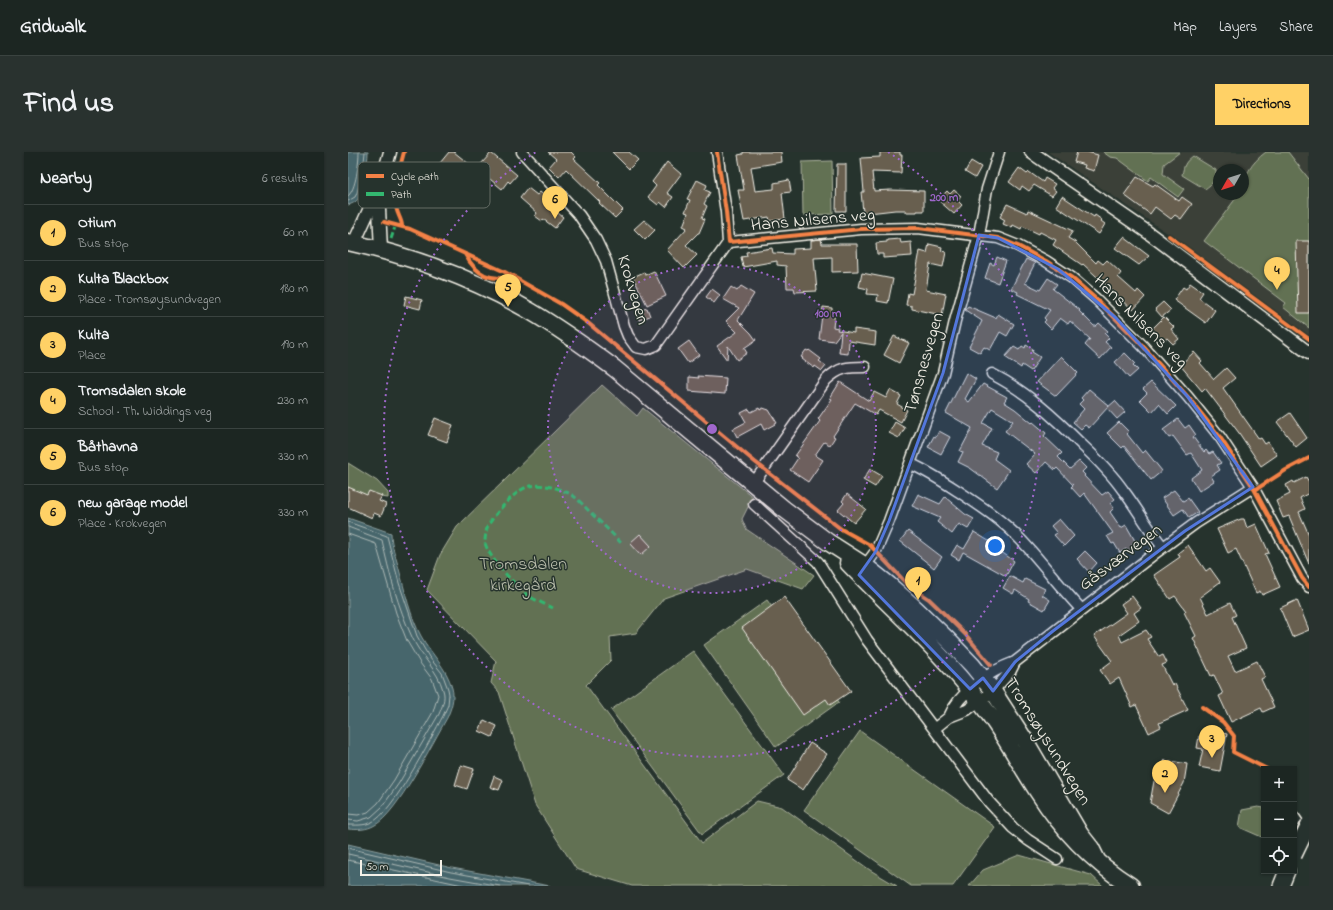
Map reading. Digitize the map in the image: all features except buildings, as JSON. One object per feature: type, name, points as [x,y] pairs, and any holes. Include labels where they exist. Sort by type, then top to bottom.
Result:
[{"type":"highway","name":"Tromsøysundvegen","points":[[351,243],[381,250],[475,284],[498,294],[552,324],[614,368],[784,509],[862,570],[916,609],[972,665],[993,691],[1026,742],[1097,860]]},
{"type":"highway","name":"Tromsøysundvegen","points":[[862,570],[975,695],[991,716],[1048,808],[1076,842],[1086,852],[1131,886]]},
{"type":"main road","points":[[1297,848],[1309,824]]},
{"type":"main road","points":[[1281,886],[1286,874]]},
{"type":"street","points":[[387,162],[390,152]]},
{"type":"street","name":"Krokvegen","points":[[522,152],[579,215],[596,240],[608,268],[624,326],[628,336],[636,347],[646,349],[656,345],[729,242]]},
{"type":"street","points":[[717,152],[729,242]]},
{"type":"street","name":"Tønsnesvegen","points":[[862,570],[876,551],[911,464],[945,367],[955,321],[979,235],[987,189],[999,152]]},
{"type":"street","points":[[1030,152],[1146,231],[1309,353]]},
{"type":"street","points":[[351,243],[370,208]]},
{"type":"street","points":[[379,208],[381,250]]},
{"type":"street","name":"Hans Nilsens veg","points":[[729,242],[829,232],[890,228],[918,228],[1004,239],[1029,251],[1072,278],[1096,299],[1188,396],[1220,437],[1253,487],[1302,578],[1309,587]]},
{"type":"street","points":[[753,484],[826,380],[833,373],[844,368],[865,367]]},
{"type":"street","points":[[992,374],[1008,383],[1040,406],[1092,454],[1124,490],[1150,532],[1163,547]]},
{"type":"street","points":[[911,464],[939,478],[997,518],[1027,547],[1081,610]]},
{"type":"street","name":"Gåsværvegen","points":[[975,695],[983,678],[995,670],[1015,662],[1163,547],[1196,523],[1253,487]]},
{"type":"street","points":[[754,504],[818,562],[867,640],[989,802],[1028,840],[1057,859]]},
{"type":"street","name":"Gåsværvegen","points":[[975,695],[993,691],[1010,672],[1015,662]]},
{"type":"street","points":[[934,729],[949,718],[964,712],[975,695]]},
{"type":"street","points":[[949,718],[952,709],[975,695]]},
{"type":"street","points":[[1297,822],[1309,840]]},
{"type":"highlighted area","points":[[979,235],[998,238],[1058,269],[1116,318],[1188,397],[1253,487],[1185,531],[1053,631],[1015,662],[993,691],[983,678],[970,689],[859,575],[876,551],[889,521],[943,373]]},
{"type":"shaded area","points":[[1048,152],[1309,152],[1309,336],[1182,243]]},
{"type":"green space","points":[[1103,152],[1180,152],[1164,164],[1163,174],[1184,189],[1178,197],[1151,177],[1148,181],[1117,158],[1110,157]]},
{"type":"green space","points":[[1266,152],[1288,152],[1309,179],[1309,328],[1283,307],[1286,303],[1204,241],[1235,200],[1249,200],[1249,170]]},
{"type":"green space","points":[[1193,156],[1213,168],[1213,182],[1205,189],[1182,175],[1185,164]]},
{"type":"green space","points":[[832,161],[833,214],[803,215],[802,162]]},
{"type":"green space","name":"Tromsdalen kirkegård","points":[[602,385],[637,416],[643,408],[753,497],[742,519],[746,529],[814,575],[803,589],[747,569],[664,598],[636,633],[610,637],[611,660],[586,685],[702,843],[757,801],[782,807],[870,870],[897,886],[632,886],[576,869],[535,805],[499,692],[491,683],[496,661],[427,590],[440,555],[457,527]]},
{"type":"green space","points":[[348,463],[377,481],[388,493],[388,498],[369,492],[366,496],[348,488]]},
{"type":"green space","points":[[767,600],[839,702],[776,747],[704,645]]},
{"type":"green space","points":[[693,651],[784,775],[702,834],[611,710]]},
{"type":"green space","points":[[860,731],[995,827],[953,886],[911,886],[804,810]]},
{"type":"green space","points":[[1261,808],[1261,837],[1239,827],[1242,810]]},
{"type":"green space","points":[[1019,855],[1091,875],[1103,886],[969,886],[983,870]]},
{"type":"water","points":[[348,152],[368,152],[367,162],[358,162],[358,199],[348,205]]},
{"type":"water","points":[[348,518],[391,533],[394,551],[414,620],[425,643],[450,681],[453,696],[447,718],[404,793],[384,818],[372,827],[365,829],[348,829]]},
{"type":"water","points":[[348,844],[452,868],[550,886],[348,886]]},
{"type":"marked path","points":[[391,239],[396,224]]},
{"type":"marked path","points":[[553,608],[532,598],[521,590],[502,570],[487,548],[485,542],[487,528],[512,497],[524,488],[535,485],[553,487],[562,490],[578,500],[621,543]]},
{"type":"cycle path","points":[[401,162],[404,152]]},
{"type":"cycle path","points":[[717,152],[729,242],[861,229],[918,228],[998,238],[1018,246],[1046,261],[1072,278],[1096,299],[1143,346],[1188,397],[1220,437],[1253,487],[1302,578],[1309,587]]},
{"type":"cycle path","points":[[396,208],[402,226]]},
{"type":"cycle path","points":[[384,222],[410,229],[503,271],[561,304],[588,323],[755,462],[841,529],[870,545],[908,585],[929,599],[965,634],[991,665]]},
{"type":"cycle path","points":[[1169,236],[1309,339]]},
{"type":"cycle path","points":[[465,254],[474,267],[485,275],[498,278],[514,276]]},
{"type":"cycle path","points":[[1255,490],[1286,470],[1309,458]]},
{"type":"cycle path","points":[[1202,707],[1223,722],[1234,736],[1233,752],[1261,766]]},
{"type":"place","name":"new garage model","points":[[555,219]]},
{"type":"place","name":"Tromsdalen skole","points":[[1277,290]]},
{"type":"place","name":"Båthavna","points":[[508,307]]},
{"type":"place","name":"Otium","points":[[918,600]]},
{"type":"place","name":"Kulta","points":[[1212,758]]},
{"type":"place","name":"Kulta Blackbox","points":[[1165,793]]}]
